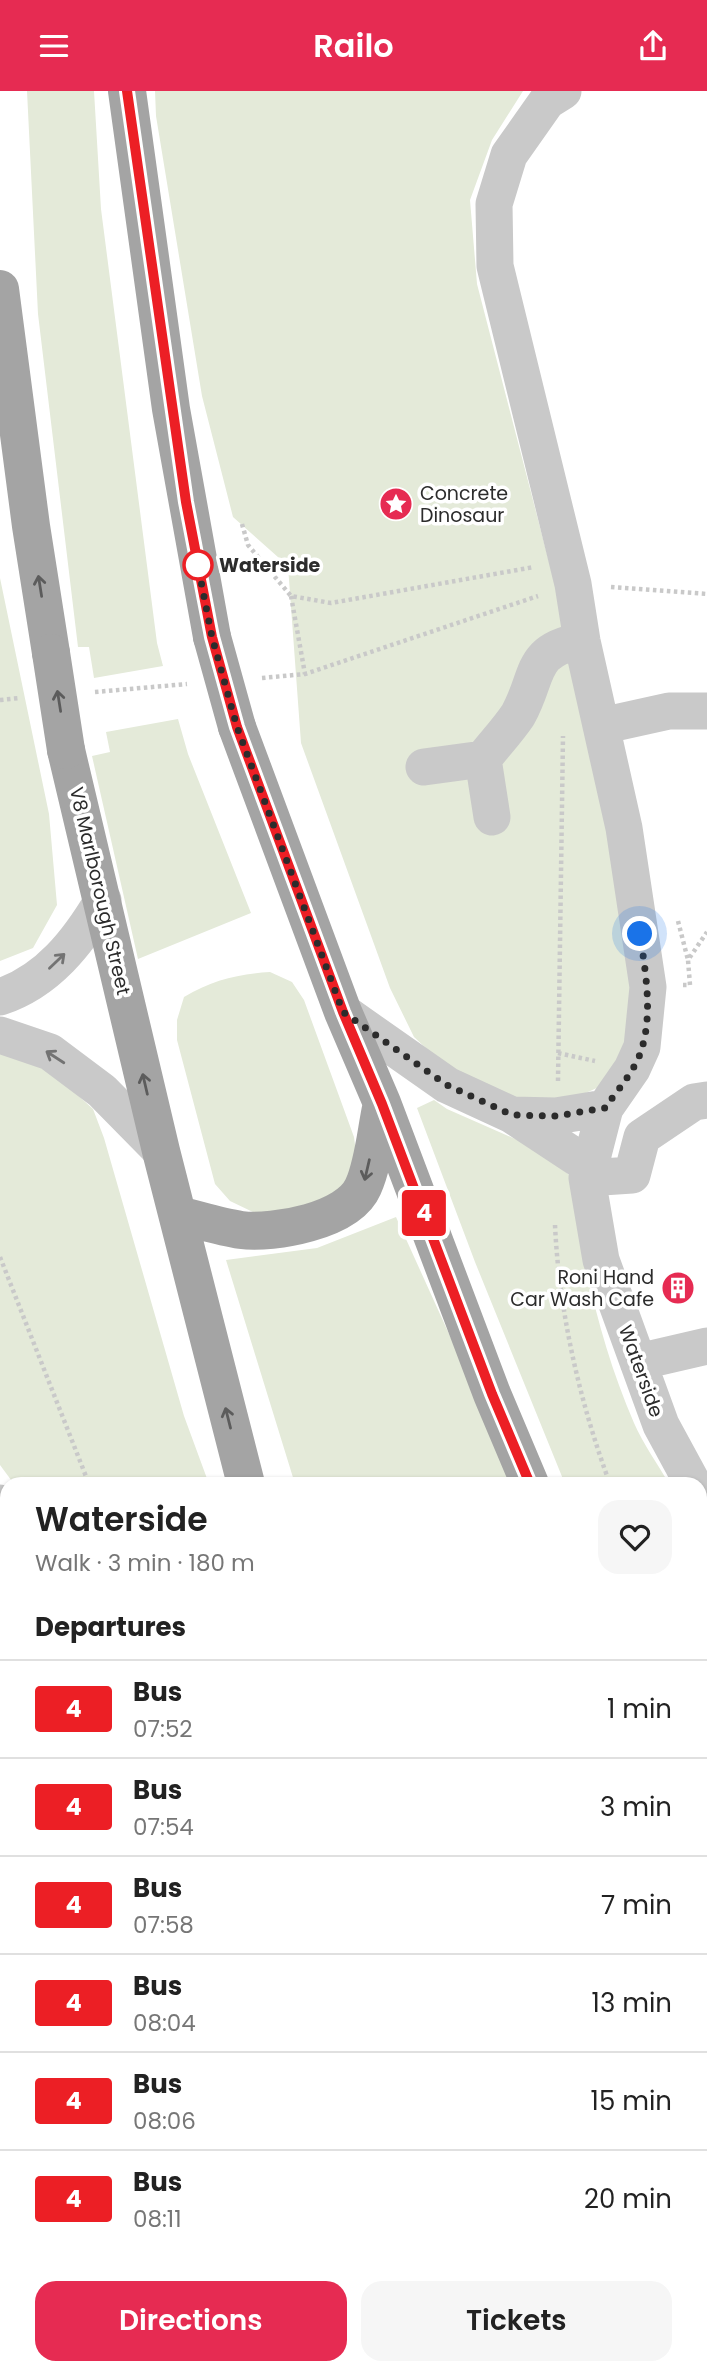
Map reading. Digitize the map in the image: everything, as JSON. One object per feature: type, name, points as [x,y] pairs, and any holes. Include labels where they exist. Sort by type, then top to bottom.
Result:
[{"type":"main road","points":[[127,91],[171,409],[212,637],[237,727],[343,1012],[382,1104],[492,1394],[527,1477]]},
{"type":"main road","name":"V8 Marlborough Street","points":[[0,289],[31,526],[66,750],[160,1151],[244,1477]]},
{"type":"main road","points":[[178,1215],[241,1230],[265,1231],[310,1223],[342,1210],[362,1189],[382,1104]]},
{"type":"street","name":"Waterside","points":[[563,91],[547,101],[509,155],[494,204],[495,266],[570,572],[582,641],[624,828],[648,987],[642,1047],[632,1069],[605,1108],[587,1171],[601,1260],[661,1425],[693,1465]]},
{"type":"street","points":[[424,767],[483,759],[517,715],[542,656],[556,647],[582,641]]},
{"type":"street","points":[[601,726],[669,711],[707,711]]},
{"type":"street","points":[[483,759],[492,817]]},
{"type":"street","points":[[0,997],[52,967],[82,936],[103,900]]},
{"type":"street","points":[[343,1012],[447,1085],[512,1115],[587,1171],[632,1175],[642,1137],[694,1102],[707,1100]]},
{"type":"street","points":[[0,1035],[50,1052],[102,1091],[160,1151]]},
{"type":"street","points":[[512,1115],[556,1116],[605,1108]]},
{"type":"street","points":[[638,1362],[707,1346]]},
{"type":"path","points":[[243,524],[248,545],[291,596],[305,674]]},
{"type":"path","points":[[251,679],[305,674],[570,572]]},
{"type":"path","points":[[291,596],[331,603],[570,572],[707,594]]},
{"type":"path","points":[[88,692],[197,683]]},
{"type":"path","points":[[0,700],[33,697]]},
{"type":"path","points":[[556,1116],[563,724]]},
{"type":"path","points":[[675,909],[688,960]]},
{"type":"path","points":[[555,1215],[556,1254],[577,1375],[608,1477]]},
{"type":"path","points":[[0,1257],[86,1477]]},
{"type":"green space","points":[[27,91],[94,91],[101,209],[157,643],[163,666],[94,678],[89,647],[78,647],[38,314]]},
{"type":"green space","points":[[155,91],[523,91],[492,140],[470,200],[477,284],[577,670],[626,921],[637,1012],[624,1052],[599,1087],[568,1101],[505,1097],[445,1066],[414,1037],[390,988],[301,743],[288,566],[233,517],[202,396],[156,116]]},
{"type":"green space","points":[[0,578],[49,814],[57,905],[33,948],[0,961]]},
{"type":"green space","points":[[178,719],[188,754],[251,913],[138,959],[92,756],[110,752],[106,732]]},
{"type":"green space","points":[[270,972],[292,982],[304,1000],[354,1137],[357,1160],[346,1185],[322,1207],[255,1213],[230,1201],[215,1184],[177,1040],[177,1020],[184,997],[194,991],[226,979]]},
{"type":"green space","points":[[0,1047],[50,1070],[93,1109],[104,1138],[184,1416],[206,1477],[9,1477],[0,1465]]},
{"type":"green space","points":[[434,1100],[447,1109],[538,1149],[574,1179],[587,1273],[602,1334],[622,1394],[638,1431],[665,1477],[562,1477],[475,1262],[417,1108]]},
{"type":"green space","points":[[396,1217],[514,1477],[293,1477],[226,1260],[317,1248]]},
{"type":"bus line","name":"4","points":[[127,91],[186,502],[212,637],[237,727],[343,1012],[382,1104],[492,1394],[527,1477]]},
{"type":"place","name":"Concrete Dinosaur","points":[[396,504]]},
{"type":"place","name":"Waterside","points":[[198,565]]},
{"type":"place","name":"Roni Hand Car Wash Cafe","points":[[678,1288]]},
{"type":"route","points":[[198,565],[196,556],[212,637],[237,727],[343,1012],[447,1085],[512,1115],[556,1116],[605,1108],[632,1069],[642,1047],[648,987],[640,934]]}]
